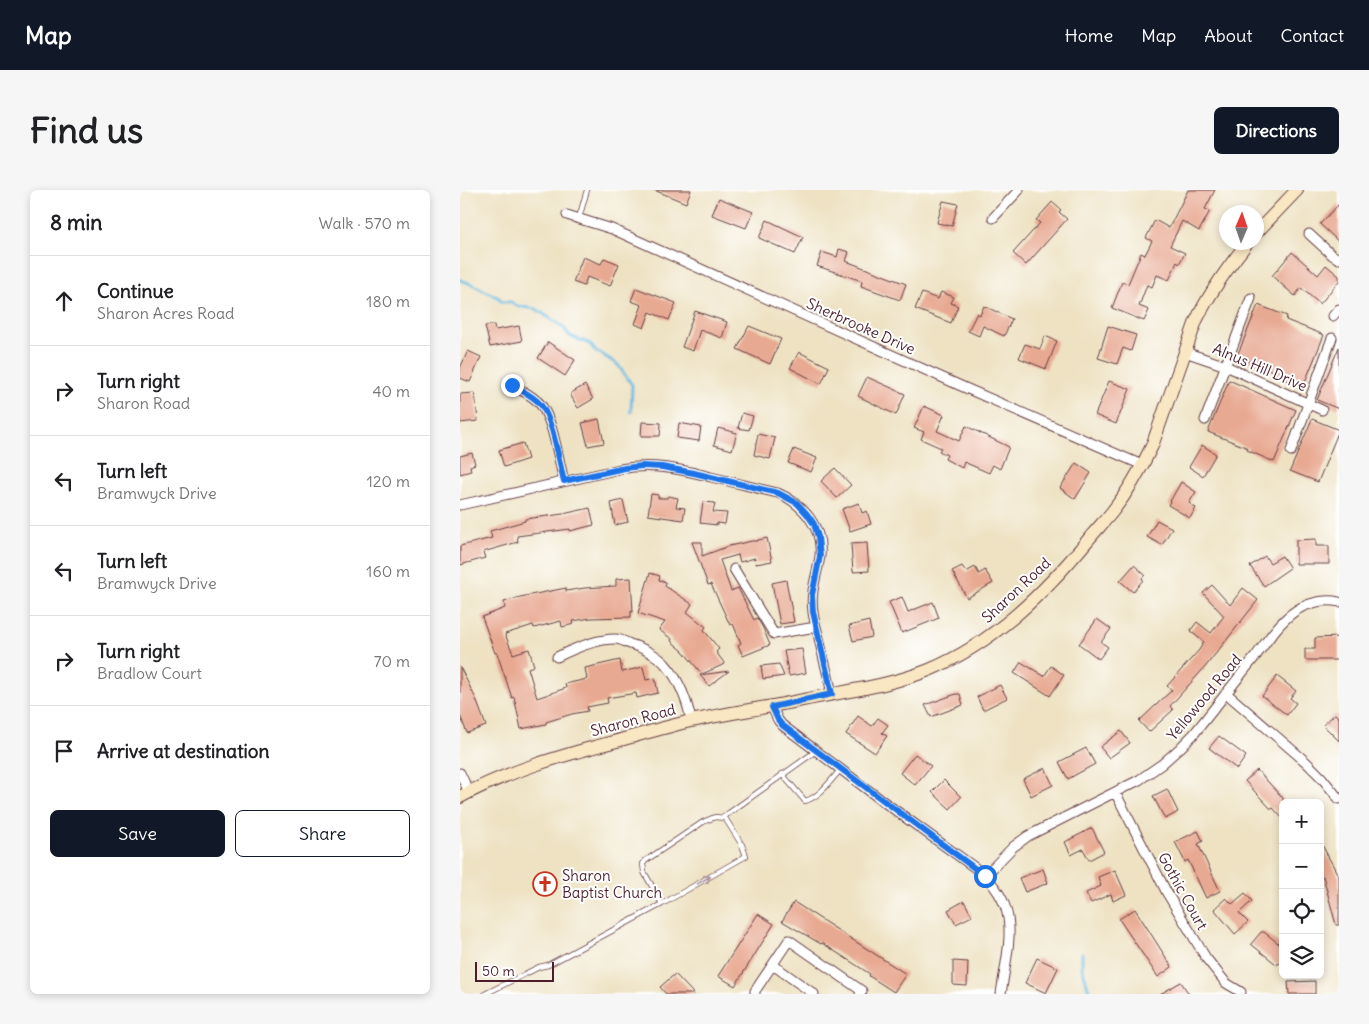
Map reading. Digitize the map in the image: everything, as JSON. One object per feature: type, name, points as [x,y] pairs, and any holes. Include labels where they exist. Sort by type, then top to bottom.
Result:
[{"type":"main road","points":[[1264,225],[1297,190]]},
{"type":"main road","name":"Sharon Road","points":[[465,794],[516,771],[561,756],[691,721],[772,707],[881,684],[920,673],[952,659],[991,636],[1038,596],[1076,555],[1112,512],[1128,489],[1142,466],[1154,438],[1203,305],[1222,275],[1242,250]]},
{"type":"street","points":[[993,218],[1019,190]]},
{"type":"street","name":"Sherbrooke Drive","points":[[567,215],[612,228],[1142,466]]},
{"type":"street","points":[[1310,234],[1332,255],[1339,259]]},
{"type":"street","points":[[1205,420],[1251,298]]},
{"type":"street","points":[[1291,451],[1332,338]]},
{"type":"street","name":"Alnus Hill Drive","points":[[1185,352],[1226,366],[1322,410]]},
{"type":"street","points":[[512,385],[532,397],[542,406],[548,416],[564,481]]},
{"type":"street","points":[[460,505],[625,468],[656,466],[778,493],[789,498],[797,503],[806,513],[814,524],[818,537],[820,556],[812,595],[813,612],[832,694]]},
{"type":"street","points":[[734,568],[774,634],[816,627]]},
{"type":"street","name":"Yellowood Road","points":[[985,876],[1013,847],[1028,836],[1138,780],[1162,764],[1193,735],[1290,615],[1314,603],[1322,601],[1339,602]]},
{"type":"street","points":[[556,657],[599,642],[617,639],[640,647],[666,664],[680,687],[691,721]]},
{"type":"street","points":[[1226,693],[1306,762],[1339,799]]},
{"type":"street","points":[[772,707],[782,725],[985,876],[995,886],[1003,901],[1010,934],[1000,994]]},
{"type":"street","points":[[460,773],[465,794]]},
{"type":"street","name":"Gothic Court","points":[[1115,792],[1166,893],[1206,958],[1226,983],[1241,992]]},
{"type":"street","points":[[755,994],[789,940],[862,991],[860,994]]},
{"type":"street","points":[[773,965],[814,994]]},
{"type":"lane","points":[[579,218],[587,190]]},
{"type":"lane","points":[[722,818],[816,750]]},
{"type":"lane","points":[[782,774],[805,801],[820,792],[840,769]]},
{"type":"lane","points":[[485,994],[539,967],[548,965],[662,904],[746,856],[742,845],[725,818],[715,817],[703,822],[642,864],[644,872],[662,904]]},
{"type":"building","points":[[654,190],[691,190],[686,203]]},
{"type":"building","points":[[1188,190],[1215,190],[1205,209],[1210,211],[1199,231],[1182,221],[1170,246],[1185,253],[1179,264],[1177,262],[1169,280],[1157,275],[1152,287],[1147,285],[1139,306],[1149,310],[1144,321],[1112,308],[1122,282],[1128,284],[1141,253],[1145,255],[1152,241],[1146,238],[1155,220],[1169,228]]},
{"type":"building","points":[[719,198],[753,212],[746,228],[712,215]]},
{"type":"building","points":[[943,201],[958,204],[952,226],[937,223]]},
{"type":"building","points":[[1052,202],[1067,219],[1026,265],[1013,253],[1040,223],[1036,220]]},
{"type":"building","points":[[1339,204],[1339,242],[1320,224]]},
{"type":"building","points":[[767,220],[803,237],[795,254],[759,238]]},
{"type":"building","points":[[839,249],[849,252],[846,261],[906,284],[900,300],[861,286],[862,281],[817,266],[822,252],[837,257]]},
{"type":"building","points":[[1292,252],[1318,275],[1326,265],[1339,276],[1339,281],[1320,304],[1301,288],[1295,296],[1272,276]]},
{"type":"building","points":[[583,257],[601,264],[604,258],[619,264],[610,286],[587,277],[584,286],[573,282]]},
{"type":"building","points":[[636,288],[676,303],[669,320],[650,312],[644,328],[635,324],[642,305],[631,301]]},
{"type":"building","points":[[941,292],[954,297],[951,303],[958,306],[951,323],[915,309],[922,293],[938,299]]},
{"type":"building","points":[[1258,305],[1287,316],[1286,320],[1324,335],[1303,387],[1274,375],[1275,372],[1237,356]]},
{"type":"building","points":[[984,306],[1012,319],[1004,336],[983,326],[979,336],[968,331],[977,313],[980,315]]},
{"type":"building","points":[[695,311],[727,322],[722,338],[700,330],[693,351],[682,347]]},
{"type":"building","points":[[494,325],[495,330],[519,326],[522,341],[490,347],[485,326]]},
{"type":"building","points":[[749,326],[781,339],[770,364],[737,349]]},
{"type":"building","points":[[1108,326],[1136,335],[1131,351],[1123,348],[1117,364],[1098,358]]},
{"type":"building","points":[[1045,336],[1057,341],[1046,369],[1019,358],[1025,344],[1040,349]]},
{"type":"building","points":[[548,342],[575,360],[565,376],[538,358]]},
{"type":"building","points":[[1339,347],[1339,409],[1317,400]]},
{"type":"building","points":[[468,351],[481,357],[470,382],[460,378],[460,368]]},
{"type":"building","points":[[799,352],[829,367],[821,384],[790,368]]},
{"type":"building","points":[[867,377],[905,394],[896,415],[858,396]]},
{"type":"building","points":[[1229,380],[1296,410],[1274,462],[1247,450],[1248,448],[1208,432]]},
{"type":"building","points":[[1109,381],[1130,389],[1116,424],[1095,415]]},
{"type":"building","points":[[585,385],[593,399],[578,408],[571,393]]},
{"type":"building","points":[[475,393],[478,421],[460,423],[460,394]]},
{"type":"building","points":[[924,406],[944,415],[937,431],[959,441],[966,426],[1009,447],[1000,469],[993,465],[989,473],[964,462],[962,468],[945,459],[947,455],[939,451],[941,448],[921,439],[924,432],[914,428]]},
{"type":"building","points":[[742,413],[753,416],[749,430],[738,428]]},
{"type":"building","points":[[599,419],[604,443],[588,446],[582,423]]},
{"type":"building","points":[[1312,419],[1339,430],[1318,482],[1290,471]]},
{"type":"building","points":[[642,422],[661,423],[660,436],[641,436]]},
{"type":"building","points":[[679,423],[701,427],[699,441],[677,438]]},
{"type":"building","points":[[718,428],[737,433],[732,450],[714,445]]},
{"type":"building","points":[[758,434],[775,438],[770,459],[754,455]]},
{"type":"building","points":[[523,443],[528,459],[504,467],[499,450]]},
{"type":"building","points":[[1202,445],[1216,454],[1203,476],[1189,467]]},
{"type":"building","points":[[794,449],[817,458],[811,472],[788,463]]},
{"type":"building","points":[[472,453],[475,464],[470,466],[471,471],[460,474],[460,456]]},
{"type":"building","points":[[1076,463],[1091,473],[1075,499],[1060,488]]},
{"type":"building","points":[[835,468],[851,485],[837,498],[821,481]]},
{"type":"building","points":[[1181,482],[1196,492],[1189,503],[1196,508],[1190,518],[1168,505]]},
{"type":"building","points":[[651,494],[658,495],[658,498],[667,498],[668,496],[678,498],[676,507],[685,508],[683,520],[648,515]]},
{"type":"building","points":[[623,500],[628,522],[615,525],[611,503]]},
{"type":"building","points":[[703,502],[715,503],[713,512],[727,513],[725,524],[700,523]]},
{"type":"building","points":[[859,503],[862,513],[867,511],[871,524],[850,531],[842,509]]},
{"type":"building","points":[[590,508],[594,525],[570,531],[570,529],[517,536],[518,542],[483,552],[485,558],[460,565],[460,546],[492,538],[490,531],[525,521],[525,519]]},
{"type":"building","points":[[1157,520],[1172,528],[1162,545],[1147,537]]},
{"type":"building","points":[[767,538],[772,561],[756,564],[755,558],[740,562],[738,555],[720,560],[731,591],[738,588],[754,620],[757,618],[763,628],[770,645],[743,656],[738,645],[741,643],[733,624],[730,625],[711,584],[708,585],[692,542],[702,542],[702,556],[729,546]]},
{"type":"building","points":[[1316,539],[1316,546],[1329,546],[1329,564],[1296,564],[1296,540]]},
{"type":"building","points":[[867,543],[869,571],[853,572],[851,544]]},
{"type":"building","points":[[1265,556],[1270,563],[1282,556],[1290,568],[1264,586],[1250,566]]},
{"type":"building","points":[[1134,565],[1145,575],[1133,592],[1120,581]]},
{"type":"building","points":[[962,566],[966,572],[975,567],[979,574],[985,570],[993,583],[967,598],[952,571]]},
{"type":"building","points":[[650,573],[660,576],[659,580],[666,582],[665,586],[692,604],[687,612],[706,627],[704,630],[719,649],[716,652],[725,664],[702,674],[683,651],[671,641],[672,639],[659,630],[665,622],[638,613]]},
{"type":"building","points":[[631,578],[633,612],[631,611],[631,617],[591,618],[573,621],[574,624],[562,627],[561,621],[534,628],[533,625],[505,634],[513,654],[529,649],[534,666],[528,668],[537,698],[566,688],[565,684],[587,679],[585,668],[620,660],[622,672],[643,667],[646,680],[655,678],[658,693],[637,698],[636,693],[607,698],[608,703],[587,707],[588,711],[546,722],[546,724],[521,729],[514,697],[512,698],[497,653],[495,653],[482,617],[505,608],[504,602],[520,597],[566,588],[566,591],[616,586],[616,579]]},
{"type":"building","points":[[786,580],[794,622],[780,624],[772,583]]},
{"type":"building","points":[[1212,585],[1230,605],[1243,588],[1258,600],[1206,666],[1170,706],[1173,710],[1149,732],[1139,721],[1172,690],[1167,686],[1204,642],[1190,631],[1197,622],[1211,633],[1224,616],[1203,593]]},
{"type":"building","points":[[902,597],[908,612],[933,602],[939,618],[902,633],[889,602]]},
{"type":"building","points":[[1097,619],[1111,629],[1101,642],[1108,647],[1099,659],[1079,644]]},
{"type":"building","points":[[869,621],[872,637],[853,641],[849,626]]},
{"type":"building","points":[[1339,637],[1339,660],[1305,660],[1305,649],[1315,649],[1315,638]]},
{"type":"building","points":[[802,649],[806,673],[789,676],[784,651]]},
{"type":"building","points":[[1021,662],[1044,676],[1051,666],[1064,675],[1050,696],[1014,673]]},
{"type":"building","points":[[779,664],[784,676],[763,679],[761,666]]},
{"type":"building","points":[[460,667],[476,699],[486,726],[467,733],[460,715]]},
{"type":"building","points":[[729,671],[709,686],[700,675]]},
{"type":"building","points":[[1277,676],[1296,691],[1290,698],[1296,703],[1287,715],[1262,696]]},
{"type":"building","points":[[1000,685],[1007,698],[983,710],[977,697]]},
{"type":"building","points":[[960,694],[963,705],[931,717],[925,705]]},
{"type":"building","points":[[1335,714],[1339,718],[1339,741],[1323,725]]},
{"type":"building","points":[[858,716],[872,726],[878,718],[888,725],[882,733],[887,736],[875,753],[846,734]]},
{"type":"building","points":[[1121,731],[1130,743],[1109,758],[1100,747]]},
{"type":"building","points":[[1219,736],[1246,756],[1237,769],[1209,748]]},
{"type":"building","points":[[1086,748],[1095,764],[1068,779],[1059,762]]},
{"type":"building","points":[[915,754],[931,766],[915,785],[900,773]]},
{"type":"building","points":[[1045,768],[1053,785],[1031,796],[1023,779]]},
{"type":"building","points":[[1257,770],[1283,798],[1279,799],[1279,815],[1273,808],[1271,809],[1245,781]]},
{"type":"building","points":[[944,780],[961,797],[950,809],[932,792]]},
{"type":"building","points":[[1167,789],[1178,812],[1165,819],[1153,796]]},
{"type":"building","points":[[1092,828],[1104,852],[1089,860],[1083,849],[1071,855],[1065,842]]},
{"type":"building","points":[[1198,831],[1203,841],[1198,844],[1220,891],[1206,898],[1188,860],[1185,862],[1175,842]]},
{"type":"building","points":[[1324,849],[1339,877],[1339,925],[1336,925],[1324,880]]},
{"type":"building","points":[[1043,869],[1048,883],[1025,892],[1019,878]]},
{"type":"building","points":[[1115,870],[1126,895],[1113,901],[1111,894],[1091,903],[1086,893],[1101,886],[1098,877]]},
{"type":"building","points":[[1245,893],[1252,901],[1239,913],[1248,922],[1235,934],[1214,909],[1226,898],[1232,904]]},
{"type":"building","points":[[964,901],[972,916],[956,924],[948,910]]},
{"type":"building","points":[[794,902],[906,974],[894,992],[822,943],[782,921]]},
{"type":"building","points":[[1135,909],[1172,967],[1158,977],[1119,919]]},
{"type":"building","points":[[758,914],[774,924],[735,986],[718,976]]},
{"type":"building","points":[[1261,932],[1264,932],[1279,944],[1279,964],[1276,964],[1251,944]]},
{"type":"building","points":[[1037,958],[1058,968],[1046,993],[1025,983]]},
{"type":"building","points":[[953,961],[968,962],[967,986],[953,985]]},
{"type":"building","points":[[675,974],[694,994],[666,994],[660,987]]},
{"type":"building","points":[[1315,981],[1315,994],[1289,994],[1288,982]]},
{"type":"building","points":[[1181,982],[1189,994],[1160,994]]},
{"type":"waterway","points":[[460,280],[499,298],[502,302],[511,302],[517,306],[536,309],[563,327],[570,336],[590,344],[596,352],[618,365],[632,385],[631,412]]},
{"type":"waterway","points":[[1082,953],[1082,967],[1090,994]]},
{"type":"place","name":"Sharon Baptist Church","points":[[545,884]]},
{"type":"route","points":[[512,385],[532,397],[542,406],[548,416],[564,481],[625,468],[656,466],[778,493],[797,503],[814,524],[818,537],[820,556],[813,583],[813,612],[832,694],[772,707],[778,720],[782,725],[884,802],[985,876]]}]
